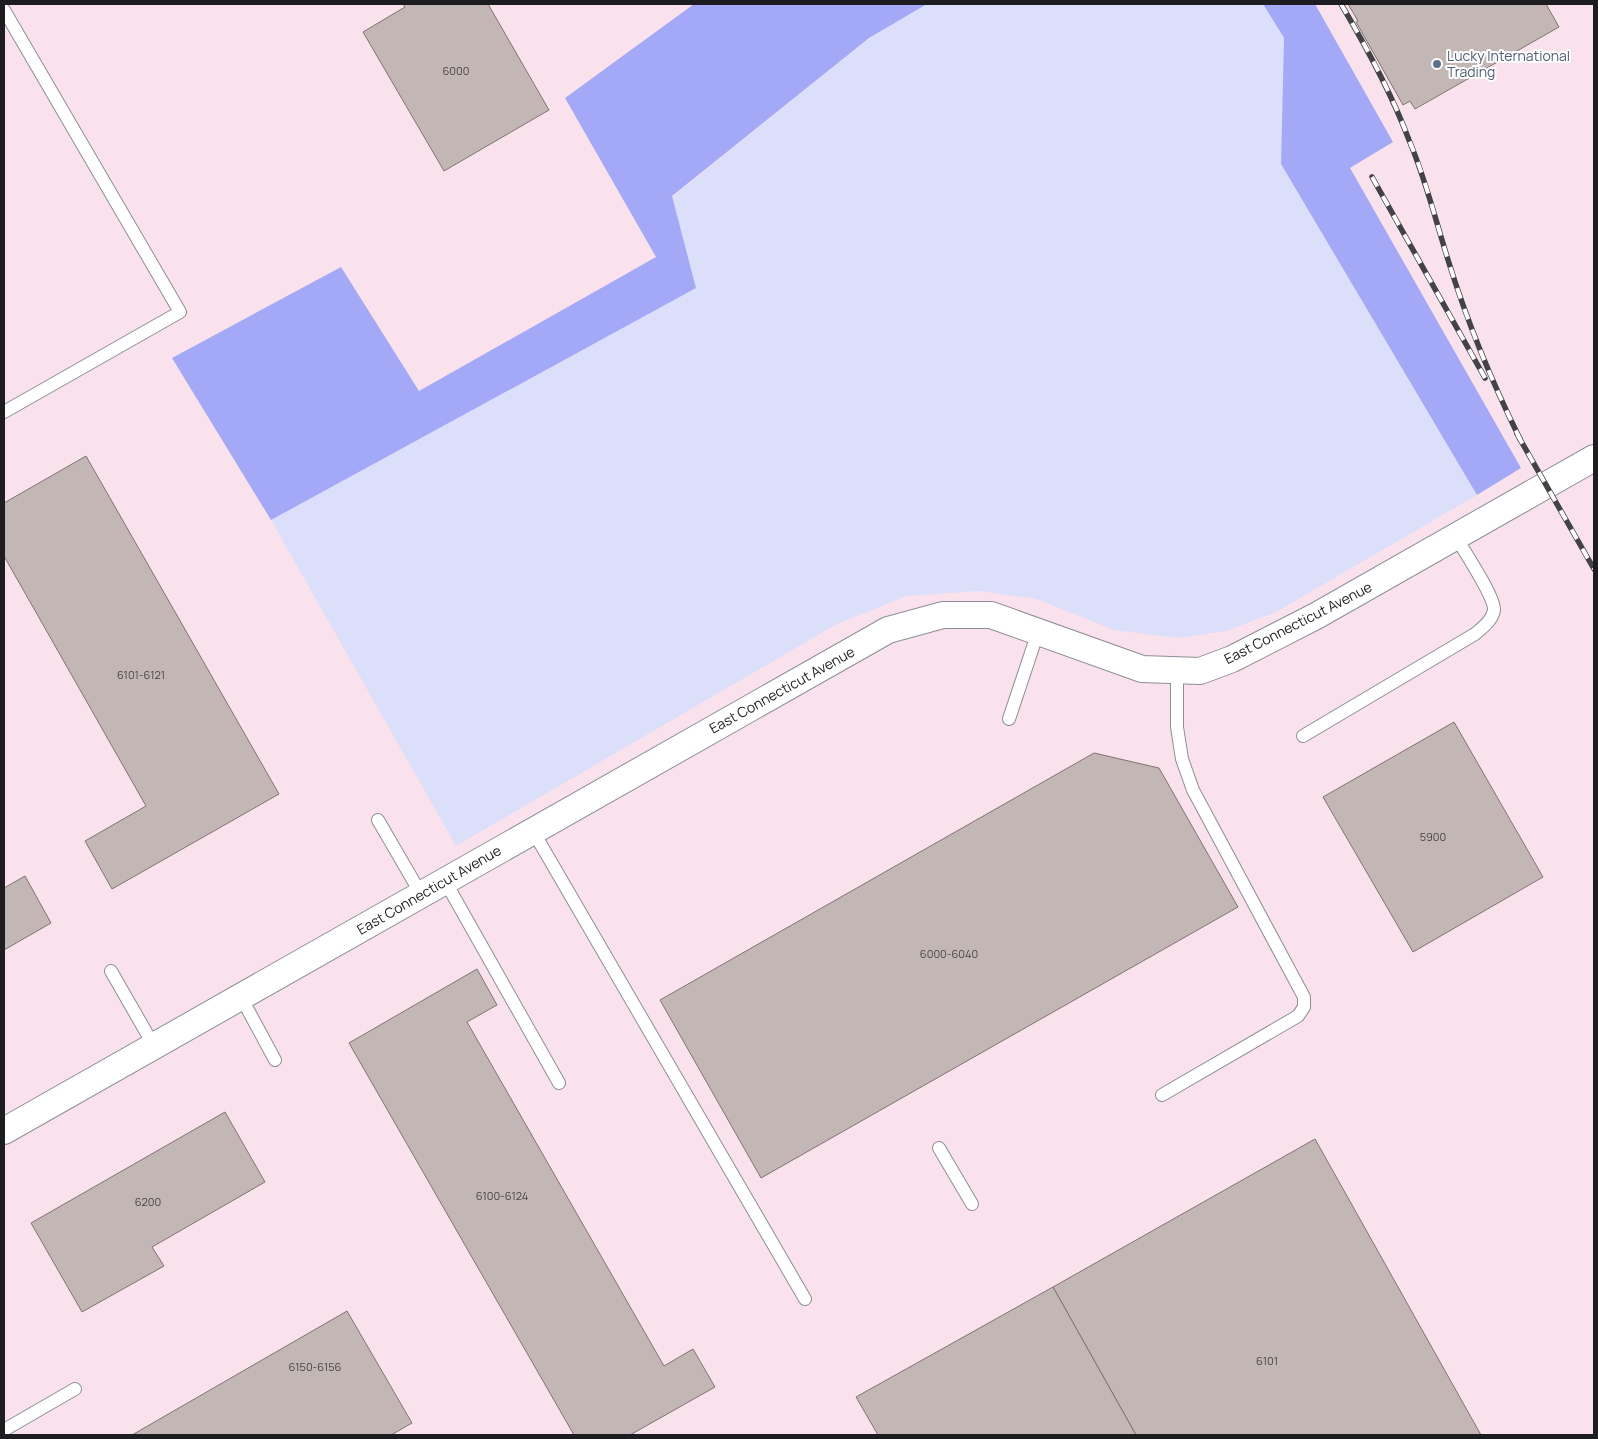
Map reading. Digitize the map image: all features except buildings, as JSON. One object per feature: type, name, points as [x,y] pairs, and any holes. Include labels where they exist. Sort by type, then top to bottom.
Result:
[{"type":"street","name":"East Connecticut Avenue","points":[[4,1131],[888,630],[943,615],[991,615],[1142,669],[1200,671],[1232,659],[1316,616],[1594,458]]},
{"type":"lane","points":[[4,10],[180,312],[4,412]]},
{"type":"lane","points":[[1303,736],[1475,634],[1489,623],[1494,609],[1491,597],[1456,537]]},
{"type":"lane","points":[[1009,719],[1038,632]]},
{"type":"lane","points":[[1162,1095],[1298,1016],[1304,1007],[1304,997],[1193,790],[1182,759],[1177,727],[1177,670]]},
{"type":"lane","points":[[378,820],[421,894]]},
{"type":"lane","points":[[533,831],[805,1299]]},
{"type":"lane","points":[[445,881],[559,1083]]},
{"type":"lane","points":[[111,971],[154,1046]]},
{"type":"lane","points":[[241,997],[275,1060]]},
{"type":"lane","points":[[939,1148],[972,1204]]},
{"type":"lane","points":[[4,1430],[75,1389]]},
{"type":"shaded area","points":[[4,4],[1594,4],[1594,1435],[4,1435]]},
{"type":"shaded area","points":[[694,4],[927,4],[869,38],[672,196],[696,288],[271,520],[172,358],[341,267],[419,391],[656,257],[565,98]]},
{"type":"shaded area","points":[[927,4],[1263,4],[1284,38],[1281,164],[1477,495],[1276,612],[1226,631],[1178,638],[1114,630],[1037,599],[979,591],[907,596],[837,624],[456,846],[271,520],[696,288],[672,197],[869,38]]},
{"type":"shaded area","points":[[1263,4],[1315,4],[1393,142],[1350,168],[1521,468],[1477,495],[1281,164],[1284,38]]},
{"type":"railway","points":[[1341,4],[1378,70],[1402,122],[1421,170],[1456,286],[1472,330],[1520,439]]},
{"type":"railway","points":[[1372,177],[1485,378]]},
{"type":"railway","points":[[1517,434],[1594,569]]},
{"type":"place","name":"Lucky International Trading","points":[[1437,64]]}]
